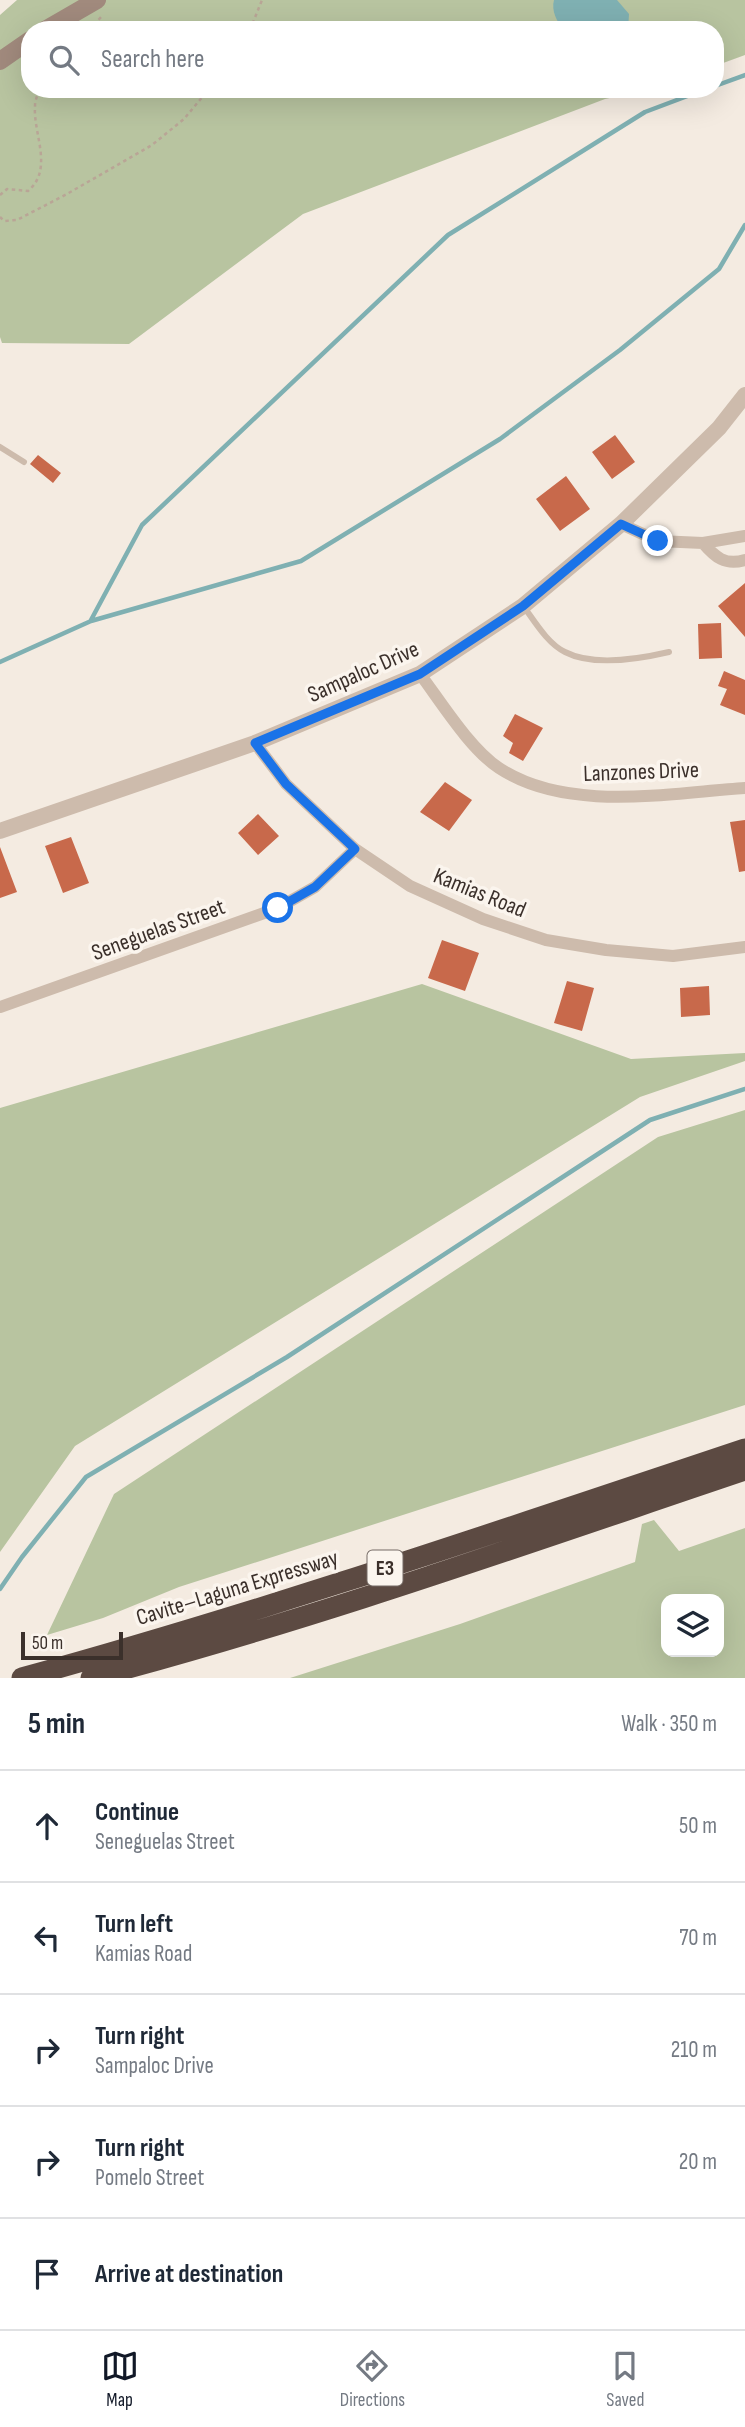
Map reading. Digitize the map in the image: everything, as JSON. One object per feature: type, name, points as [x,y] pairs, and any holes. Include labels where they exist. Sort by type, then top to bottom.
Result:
[{"type":"highway","name":"Cavite–Laguna Expressway","points":[[22,1678],[205,1626],[745,1449]]},
{"type":"highway","name":"Cavite–Laguna Expressway","points":[[91,1678],[233,1638],[403,1585],[745,1470]]},
{"type":"main road","points":[[61,21],[97,0]]},
{"type":"main road","points":[[0,61],[21,46]]},
{"type":"street","name":"Sampaloc Drive","points":[[0,831],[255,743],[420,674],[523,606],[621,524],[719,428],[745,395]]},
{"type":"street","points":[[621,524],[658,541],[703,542],[745,536]]},
{"type":"street","points":[[703,542],[723,561],[745,560]]},
{"type":"street","name":"Lanzones Drive","points":[[420,674],[475,746],[497,767],[527,783],[569,794],[625,796],[745,788]]},
{"type":"street","name":"Kamias Road","points":[[255,743],[286,784],[355,849],[410,886],[482,919],[546,940],[606,950],[673,956],[745,947]]},
{"type":"street","name":"Seneguelas Street","points":[[0,1007],[278,908],[315,887],[355,849]]},
{"type":"lane","points":[[0,447],[24,462]]},
{"type":"lane","points":[[523,606],[563,652],[586,659],[637,660],[669,652]]},
{"type":"path","points":[[254,21],[262,0]]},
{"type":"path","points":[[0,195],[6,189],[28,191],[35,185],[42,167],[35,106],[37,98]]},
{"type":"path","points":[[0,217],[4,221],[17,219],[68,194],[152,145],[184,119],[202,98]]},
{"type":"green space","points":[[17,0],[745,0],[745,55],[724,63],[724,21],[21,21],[21,98],[610,98],[303,214],[129,344],[2,343],[0,15]]},
{"type":"green space","points":[[422,984],[631,1059],[745,1053],[745,1061],[640,1097],[75,1446],[0,1552],[0,1108]]},
{"type":"green space","points":[[745,1110],[745,1405],[179,1587],[103,1618],[47,1635],[114,1494],[658,1137]]},
{"type":"green space","points":[[654,1520],[679,1551],[745,1528],[745,1678],[290,1678],[460,1624],[635,1562],[642,1524]]},
{"type":"water","points":[[554,0],[617,0],[629,14],[629,21],[558,21]]},
{"type":"building","points":[[615,435],[635,462],[612,479],[592,452]]},
{"type":"building","points":[[38,455],[61,473],[53,483],[30,464]]},
{"type":"building","points":[[566,476],[590,509],[560,531],[536,499]]},
{"type":"building","points":[[745,583],[745,637],[718,606]]},
{"type":"building","points":[[721,623],[722,658],[699,659],[698,624]]},
{"type":"building","points":[[724,671],[745,680],[745,715],[720,705],[727,689],[718,686]]},
{"type":"building","points":[[515,714],[543,728],[523,761],[509,753],[513,743],[503,736]]},
{"type":"building","points":[[445,782],[472,800],[449,831],[420,812]]},
{"type":"building","points":[[258,814],[279,836],[258,855],[238,833]]},
{"type":"building","points":[[745,820],[745,871],[739,872],[730,822]]},
{"type":"building","points":[[71,837],[89,883],[63,893],[45,846]]},
{"type":"building","points":[[0,847],[17,892],[0,898]]},
{"type":"building","points":[[442,940],[479,953],[465,991],[428,978]]},
{"type":"building","points":[[567,981],[594,988],[582,1031],[554,1023]]},
{"type":"building","points":[[709,986],[710,1015],[681,1017],[680,988]]},
{"type":"waterway","points":[[724,83],[745,75]]},
{"type":"waterway","points":[[91,620],[142,525],[448,235],[645,112],[682,98]]},
{"type":"waterway","points":[[0,662],[91,621],[301,561],[500,439],[620,350],[719,269],[745,225]]},
{"type":"waterway","points":[[0,1589],[86,1477],[287,1357],[650,1120],[745,1089]]},
{"type":"route","points":[[278,908],[315,887],[355,849],[286,784],[255,743],[420,674],[523,606],[621,524],[658,541]]}]
